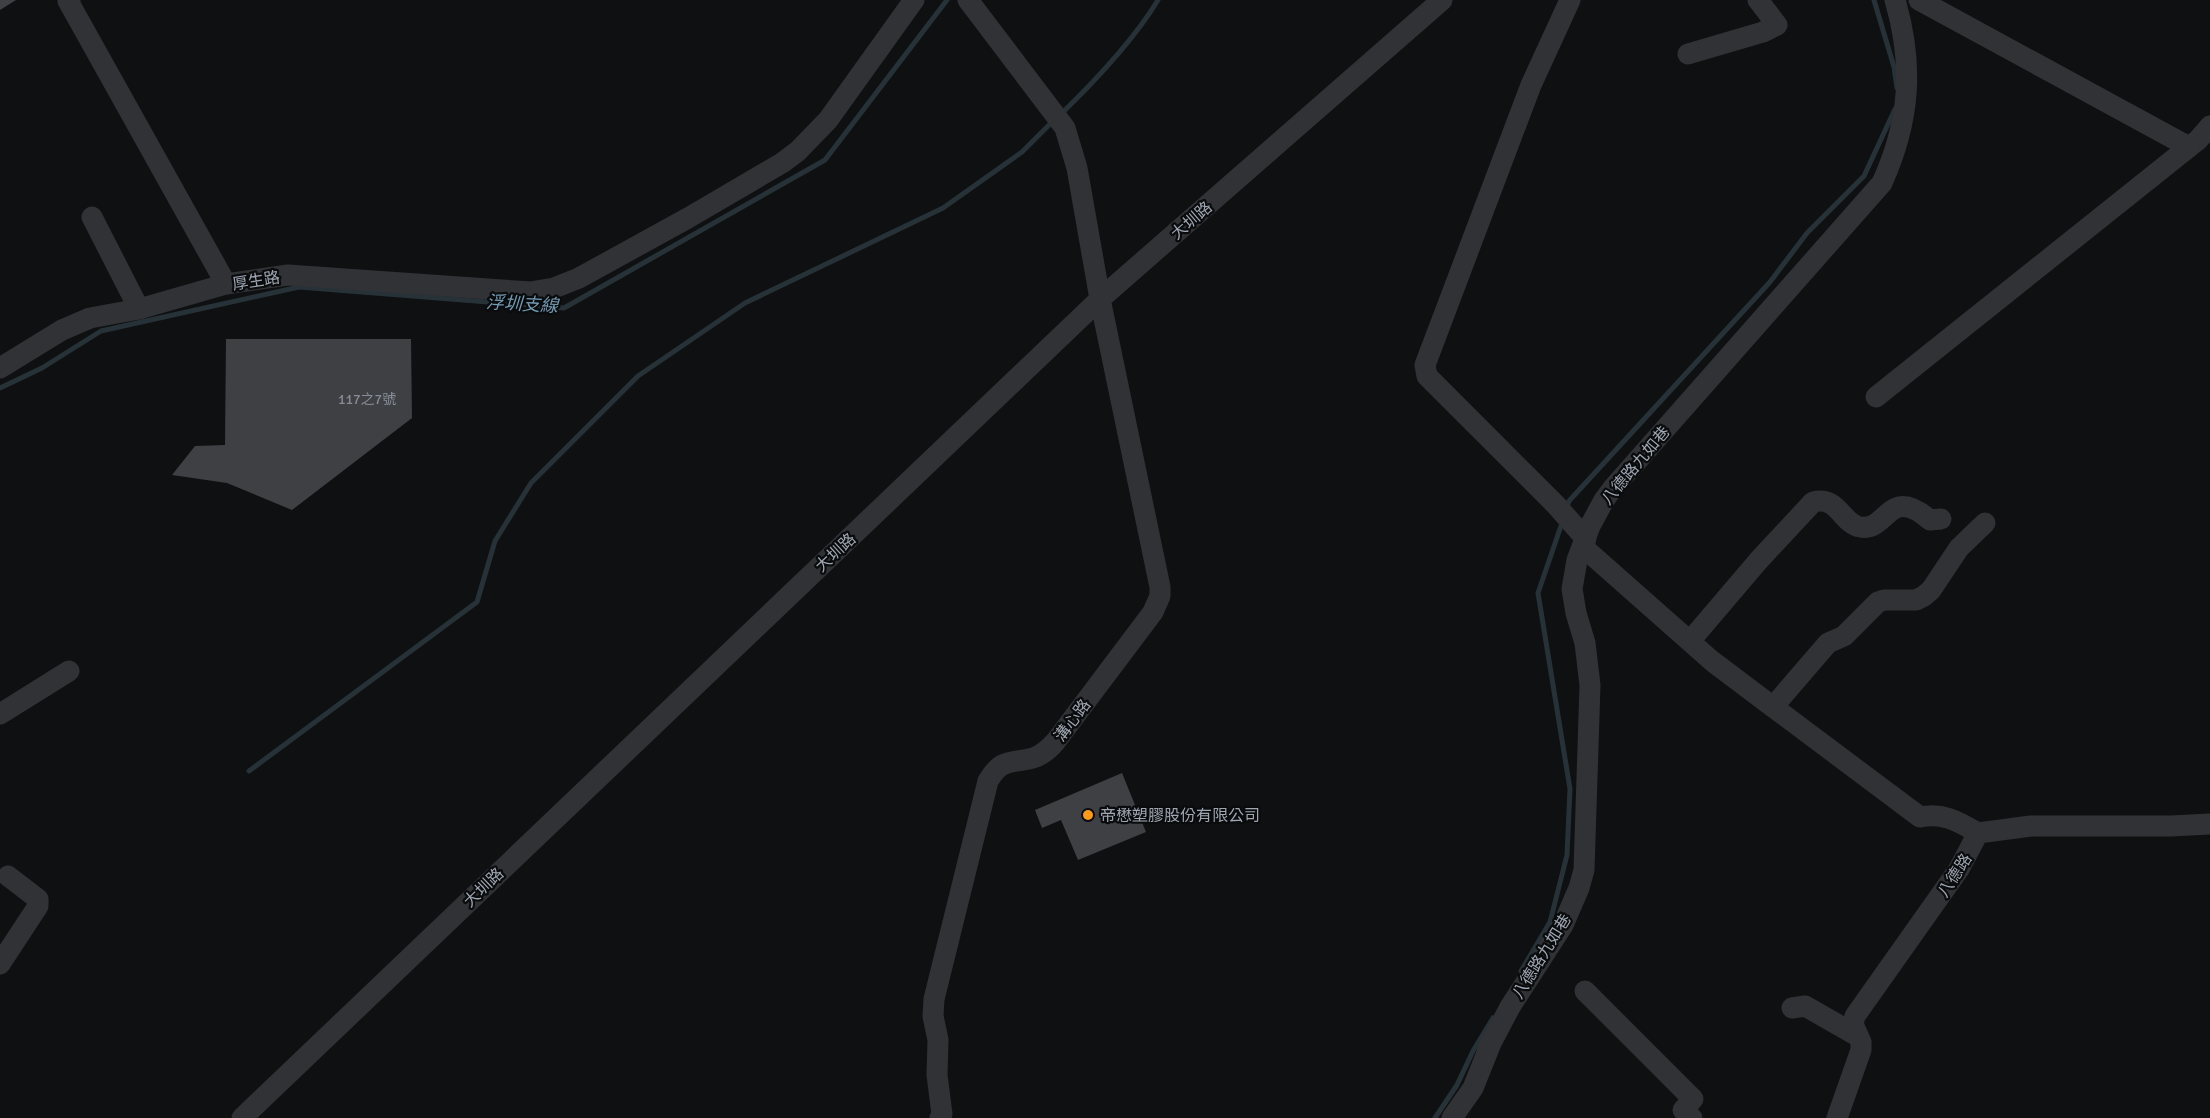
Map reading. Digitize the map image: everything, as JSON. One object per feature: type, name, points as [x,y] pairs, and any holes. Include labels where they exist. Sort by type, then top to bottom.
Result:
[{"type":"street","points":[[70,0],[68,1],[226,284]]},
{"type":"street","name":"厚生路","points":[[0,368],[81,321],[139,309],[226,284],[288,275],[304,275],[530,292],[554,288],[579,278],[782,163],[813,137],[843,103],[914,0]]},
{"type":"street","name":"溝心路","points":[[940,1118],[942,1114],[937,1075],[938,1040],[933,1016],[934,999],[988,781],[1004,764],[1040,755],[1056,741],[1153,612],[1160,596],[1159,578],[1100,299],[1077,168],[1057,118],[968,0]]},
{"type":"street","name":"大圳路","points":[[242,1118],[1100,299],[1442,0]]},
{"type":"street","points":[[1570,0],[1532,85],[1425,364],[1427,376],[1557,505],[1581,536],[1713,661],[1920,817],[1932,814],[1948,817],[1978,833]]},
{"type":"street","points":[[1688,54],[1763,32],[1777,25],[1758,0]]},
{"type":"street","name":"八德路九如巷","points":[[1452,1118],[1473,1088],[1491,1043],[1510,1006],[1563,925],[1584,870],[1590,686],[1585,643],[1572,590],[1581,536],[1613,488],[1882,183],[1901,133],[1908,87],[1901,26],[1895,0]]},
{"type":"street","points":[[1919,0],[2189,147]]},
{"type":"street","points":[[1876,397],[2198,140],[2210,126]]},
{"type":"street","points":[[92,217],[139,309]]},
{"type":"street","points":[[1690,641],[1759,560],[1813,502],[1826,502],[1840,509],[1853,524],[1862,528],[1898,507],[1904,506],[1916,509],[1930,520],[1941,519]]},
{"type":"street","points":[[1773,706],[1828,643],[1844,636],[1878,602],[1916,600],[1928,593],[1959,548],[1985,523]]},
{"type":"street","points":[[0,714],[69,671]]},
{"type":"street","name":"八德路","points":[[1838,1118],[1861,1050],[1861,1041],[1856,1035],[1853,1024],[1855,1016],[1959,869],[1978,833],[2031,826],[2210,824]]},
{"type":"street","points":[[0,964],[38,906],[38,899],[8,876]]},
{"type":"street","points":[[1585,991],[1693,1099],[1683,1110],[1692,1118]]},
{"type":"street","points":[[1792,1008],[1805,1006],[1856,1035]]},
{"type":"building","points":[[0,0],[16,0],[0,10]]},
{"type":"building","points":[[226,339],[411,339],[412,418],[292,510],[227,483],[172,475],[195,446],[225,445]]},
{"type":"building","name":"帝懋塑膠股份有限公司","points":[[1122,773],[1146,832],[1078,860],[1061,820],[1042,828],[1035,810]]},
{"type":"waterway","name":"浮圳支線","points":[[0,388],[42,368],[101,331],[299,287],[564,308],[825,160],[947,0]]},
{"type":"waterway","points":[[1060,115],[1112,60],[1158,0]]},
{"type":"waterway","points":[[1874,0],[1894,67],[1897,88]]},
{"type":"waterway","points":[[1566,509],[1569,501],[1770,282],[1807,233],[1864,176],[1895,109]]},
{"type":"waterway","points":[[249,771],[477,602],[495,541],[531,483],[638,376],[745,303],[943,208],[1022,152],[1053,121]]},
{"type":"waterway","points":[[1521,971],[1550,922],[1567,855],[1570,789],[1538,593],[1563,520]]},
{"type":"waterway","points":[[1435,1118],[1457,1085],[1473,1051],[1493,1018]]},
{"type":"place","name":"帝懋塑膠股份有限公司","points":[[1088,815]]}]
